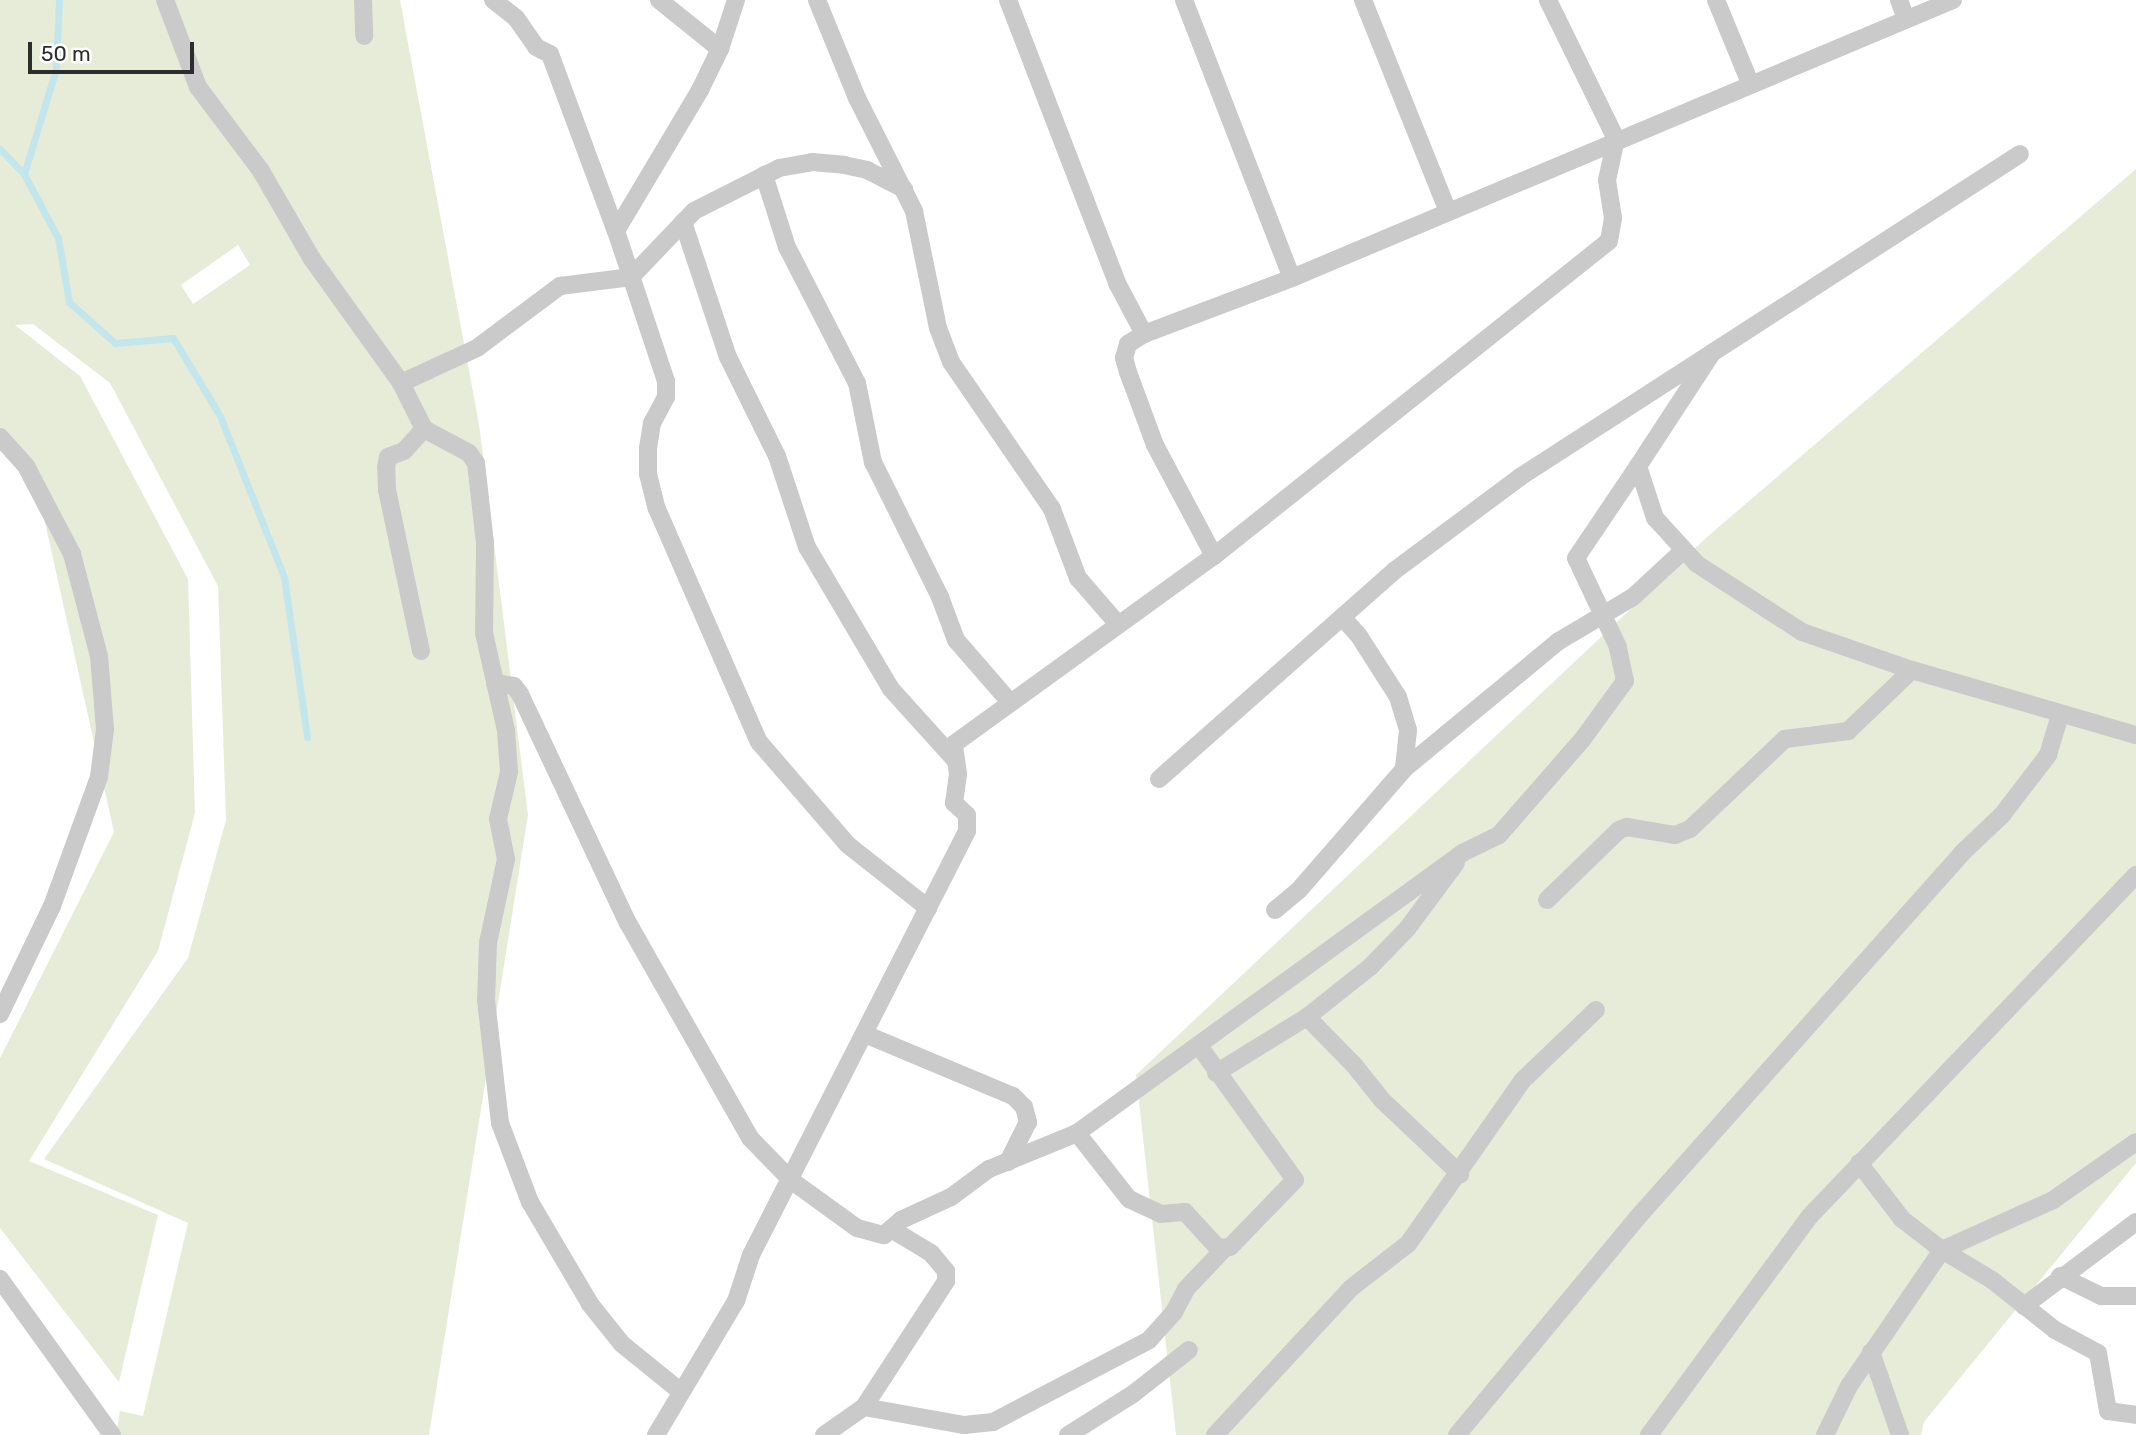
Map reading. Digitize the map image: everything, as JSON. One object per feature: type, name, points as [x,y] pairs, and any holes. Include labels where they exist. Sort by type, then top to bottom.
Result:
[{"type":"street","points":[[165,0],[198,87],[261,171],[312,259],[401,383],[424,429],[469,453],[476,463],[485,543],[484,633],[506,731],[509,772],[498,819],[506,859],[488,943],[486,1000],[500,1123],[530,1202],[590,1304],[622,1344],[680,1391]]},
{"type":"street","points":[[363,0],[364,36]]},
{"type":"street","points":[[493,0],[516,18],[536,47],[550,54],[616,231],[666,381],[666,397],[652,424],[648,448],[648,474],[657,509],[758,742],[848,845],[928,908]]},
{"type":"street","points":[[659,0],[720,49]]},
{"type":"street","points":[[616,231],[720,49],[736,0]]},
{"type":"street","points":[[817,0],[858,98],[904,189],[925,251],[938,328],[951,362],[1052,509],[1078,578],[1117,623]]},
{"type":"street","points":[[1008,0],[1117,283],[1144,334]]},
{"type":"street","points":[[1184,0],[1292,278]]},
{"type":"street","points":[[1363,0],[1448,211]]},
{"type":"street","points":[[656,1435],[736,1301],[751,1255],[867,1035],[969,822],[954,803],[954,744],[1009,701],[1214,556],[1609,241],[1613,218],[1607,180],[1616,139],[1548,0]]},
{"type":"street","points":[[1716,0],[1751,83]]},
{"type":"street","points":[[1899,0],[1906,19]]},
{"type":"street","points":[[1214,556],[1156,445],[1124,358],[1128,344],[1144,334],[1292,278],[1616,139],[1953,0]]},
{"type":"street","points":[[1159,779],[1394,571],[1520,477],[1716,346],[2020,154]]},
{"type":"street","points":[[401,383],[477,348],[560,286],[631,277],[683,222],[724,193],[764,174],[812,162],[844,165],[867,170],[904,189]]},
{"type":"street","points":[[764,174],[787,247],[857,383],[873,461],[940,597],[956,640],[1009,701]]},
{"type":"street","points":[[683,222],[728,357],[777,456],[807,547],[891,689],[956,761]]},
{"type":"street","points":[[495,683],[514,686],[520,694],[640,946],[750,1138],[792,1181],[857,1228],[884,1235],[951,1197],[989,1168],[1077,1133],[1462,853],[1499,835],[1621,688],[1625,666],[1576,558],[1716,346]]},
{"type":"street","points":[[421,651],[387,490],[386,467],[388,457],[404,451],[424,429]]},
{"type":"street","points":[[0,437],[26,466],[72,554],[99,656],[105,729],[99,777],[52,906],[0,1014]]},
{"type":"street","points":[[1638,466],[1647,504],[1684,550],[1729,587],[1802,632],[1912,670],[1993,691],[2060,715],[2136,735]]},
{"type":"street","points":[[1275,910],[1306,882],[1404,769],[1559,641],[1604,617],[1633,597],[1684,550]]},
{"type":"street","points":[[1342,617],[1359,636],[1398,697],[1408,730],[1404,769]]},
{"type":"street","points":[[1547,900],[1619,830],[1684,832],[1710,813],[1785,739],[1848,731],[1912,670]]},
{"type":"street","points":[[1457,1435],[1637,1218],[1962,853],[2003,815],[2048,755],[2060,715]]},
{"type":"street","points":[[1216,1073],[1307,1017],[1370,967],[1407,929],[1462,853]]},
{"type":"street","points":[[1649,1435],[1810,1216],[2136,875]]},
{"type":"street","points":[[1215,1435],[1262,1388],[1330,1309],[1408,1244],[1460,1174],[1523,1080],[1596,1010]]},
{"type":"street","points":[[1307,1017],[1354,1065],[1381,1100],[1460,1174]]},
{"type":"street","points":[[867,1035],[1013,1096],[1024,1107],[1028,1122],[1009,1161]]},
{"type":"street","points":[[864,1407],[964,1425],[993,1422],[1149,1340],[1162,1328],[1186,1289],[1295,1180],[1199,1046]]},
{"type":"street","points":[[1077,1133],[1129,1199],[1161,1214],[1185,1212],[1224,1249]]},
{"type":"street","points":[[1825,1435],[1871,1352],[1942,1250],[2053,1200],[2136,1142]]},
{"type":"street","points":[[1859,1163],[1902,1219],[2054,1330],[2098,1353],[2108,1411],[2136,1415]]},
{"type":"street","points":[[2024,1306],[2060,1276],[2136,1222]]},
{"type":"street","points":[[824,1435],[864,1407],[946,1282],[946,1271],[931,1253],[891,1229]]},
{"type":"street","points":[[0,1268],[12,1294]]},
{"type":"street","points":[[2060,1276],[2101,1296],[2136,1296]]},
{"type":"street","points":[[0,1279],[113,1435]]},
{"type":"street","points":[[1068,1435],[1133,1394],[1189,1350]]},
{"type":"street","points":[[1871,1352],[1900,1435]]},
{"type":"green space","points":[[0,0],[400,0],[479,424],[528,815],[429,1435],[116,1435],[120,1411],[143,1416],[188,1223],[44,1159],[188,958],[226,820],[218,586],[110,383],[33,324],[15,325],[80,376],[188,579],[195,813],[158,951],[29,1161],[158,1215],[119,1382],[0,1228],[0,1058],[114,832],[31,460],[0,427]],"holes":[[[238,245],[250,265],[193,304],[181,285]]]},
{"type":"green space","points":[[2136,169],[2136,1163],[1924,1422],[1921,1435],[1176,1435],[1136,1075],[1707,537]]},
{"type":"waterway","points":[[24,174],[56,69],[59,0]]},
{"type":"waterway","points":[[0,149],[24,174],[58,238],[69,302],[115,343],[173,338],[220,416],[284,577],[307,737]]}]
